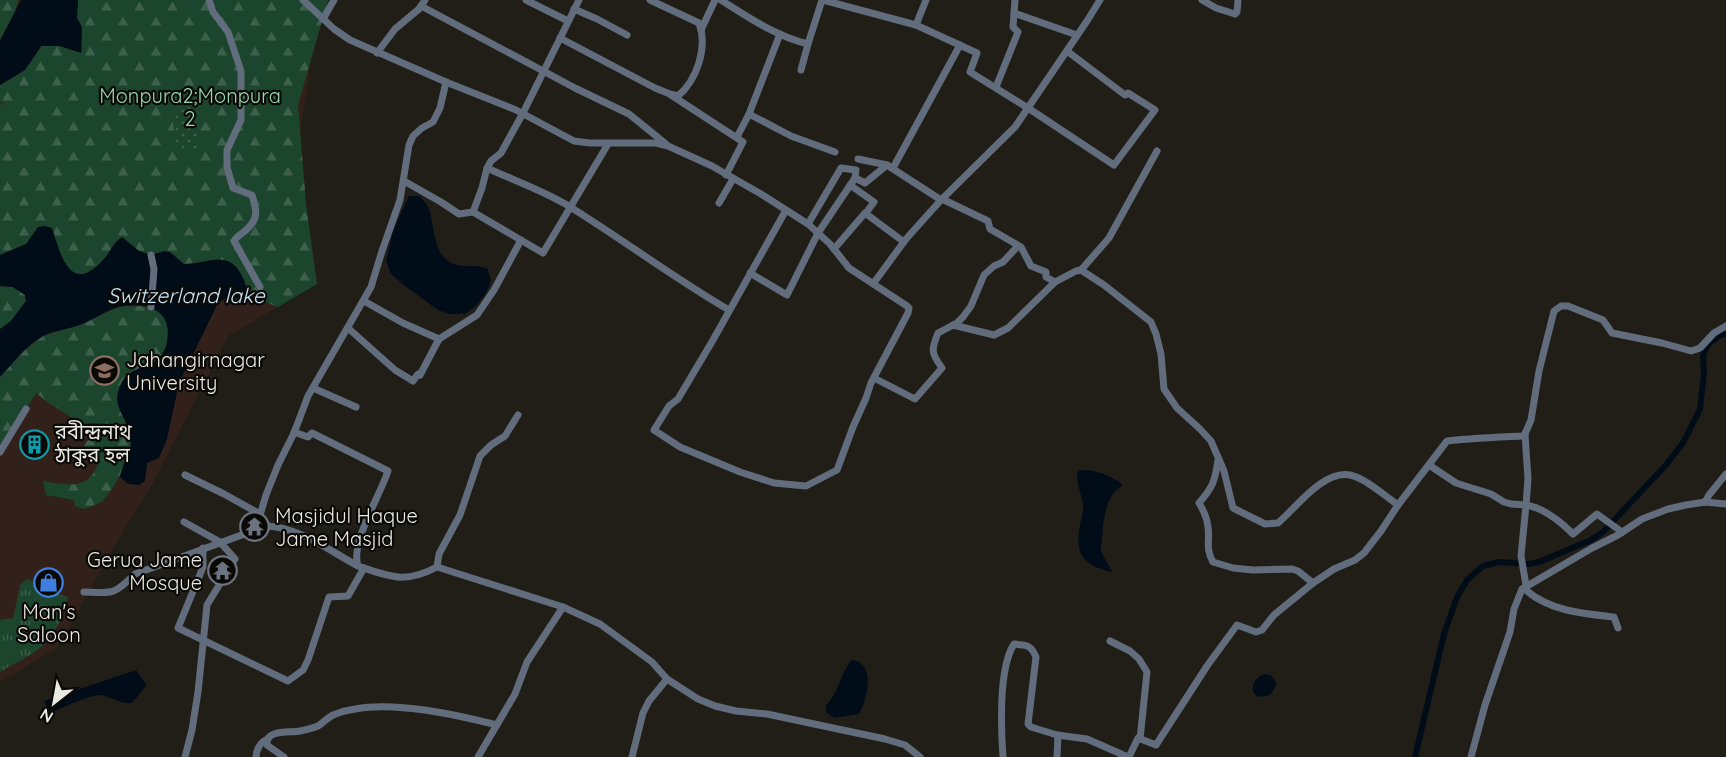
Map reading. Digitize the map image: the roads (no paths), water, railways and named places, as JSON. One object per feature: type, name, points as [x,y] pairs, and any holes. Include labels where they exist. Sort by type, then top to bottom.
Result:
[{"type":"street","points":[[209,0],[213,12],[228,32],[241,71],[241,120],[227,150],[227,166],[233,188],[252,195],[256,209],[255,220],[234,241],[260,287]]},
{"type":"street","points":[[303,0],[334,30],[350,40],[523,113],[574,141],[608,144],[656,143],[668,146],[730,177],[786,210],[808,225],[834,249],[849,268],[909,308],[874,378],[837,470],[806,486],[774,483],[751,476],[680,447],[654,430],[669,406],[678,399],[786,210]]},
{"type":"street","points":[[323,19],[334,0]]},
{"type":"street","points":[[526,0],[568,21]]},
{"type":"street","points":[[473,212],[487,168],[491,161],[501,153],[523,113],[579,0]]},
{"type":"street","points":[[650,0],[699,23],[701,30],[702,39],[697,69],[678,96],[670,94]]},
{"type":"street","points":[[701,30],[715,0]]},
{"type":"street","points":[[721,0],[750,19],[790,39],[808,44]]},
{"type":"street","points":[[801,70],[822,0],[916,25],[977,52],[970,72],[1114,165],[1155,110],[1128,93],[1125,95],[1067,51]]},
{"type":"street","points":[[916,25],[926,0]]},
{"type":"street","points":[[996,87],[1018,32],[1014,27],[1015,0]]},
{"type":"street","points":[[873,284],[904,242],[941,199],[1015,127],[1100,0]]},
{"type":"street","points":[[1202,0],[1216,8],[1235,14],[1238,0]]},
{"type":"street","points":[[377,53],[394,29],[423,3],[543,71],[629,114],[668,146]]},
{"type":"street","points":[[574,9],[627,35]]},
{"type":"street","points":[[1014,14],[1077,35]]},
{"type":"street","points":[[737,137],[749,114],[780,34]]},
{"type":"street","points":[[560,38],[670,94],[743,142],[719,203]]},
{"type":"street","points":[[855,178],[866,183],[890,167],[960,45]]},
{"type":"street","points":[[256,529],[278,465],[308,396],[371,287],[400,200],[409,145],[413,136],[433,122],[440,108],[446,82]]},
{"type":"street","points":[[749,114],[791,136],[835,152]]},
{"type":"street","points":[[404,181],[459,214],[473,212],[543,253],[608,144]]},
{"type":"street","points":[[951,325],[994,335],[1008,328],[1055,282],[1082,270],[1109,238],[1157,151]]},
{"type":"street","points":[[858,159],[890,167],[941,199],[988,221],[990,229],[1021,247],[1031,266],[1046,272],[1047,277],[1055,282]]},
{"type":"street","points":[[487,168],[570,208],[694,290],[729,310]]},
{"type":"street","points":[[750,273],[787,295],[818,233],[855,178],[856,170],[841,168],[808,225]]},
{"type":"street","points":[[834,249],[874,202],[850,185]]},
{"type":"street","points":[[866,213],[904,242]]},
{"type":"street","points":[[348,328],[395,370],[413,381],[418,374],[420,375],[439,339],[477,315],[494,290],[521,240]]},
{"type":"street","points":[[874,378],[915,399],[942,368],[933,356],[932,346],[938,333],[957,323],[963,317],[971,306],[984,276],[994,266],[1003,262],[1018,246]]},
{"type":"street","points":[[151,255],[154,269],[151,307]]},
{"type":"street","points":[[1082,270],[1151,322],[1161,354],[1164,388],[1177,408],[1211,441],[1226,478],[1233,508],[1265,524],[1278,524],[1323,481],[1349,475],[1365,482],[1398,505]]},
{"type":"street","points":[[363,301],[439,339]]},
{"type":"street","points":[[1618,628],[1614,617],[1555,607],[1535,598],[1525,587],[1521,556],[1528,479],[1525,434],[1531,420],[1539,371],[1554,311],[1561,306],[1568,306],[1603,320],[1612,333],[1691,351],[1700,348],[1714,333],[1726,326]]},
{"type":"street","points":[[314,388],[356,407]]},
{"type":"street","points":[[0,452],[26,409]]},
{"type":"street","points":[[437,567],[439,554],[460,515],[480,456],[505,435],[518,415]]},
{"type":"street","points":[[294,432],[308,437],[312,433],[388,471],[359,543],[356,557],[361,567]]},
{"type":"street","points":[[1003,757],[1003,686],[1009,651],[1014,644],[1026,645],[1033,649],[1036,657],[1028,724],[1031,727],[1058,735],[1087,739],[1128,757],[1137,738],[1156,745],[1206,666],[1237,625],[1256,632],[1262,630],[1282,608],[1313,583],[1334,569],[1355,561],[1364,553],[1447,441],[1524,436],[1525,434]]},
{"type":"street","points":[[1218,458],[1214,483],[1199,503],[1206,514],[1209,528],[1208,552],[1213,562],[1233,568],[1253,570],[1292,569],[1313,583]]},
{"type":"street","points":[[1428,465],[1456,483],[1491,494],[1504,502],[1535,506],[1560,521],[1573,534],[1597,514],[1622,532]]},
{"type":"street","points":[[1705,502],[1726,474]]},
{"type":"street","points":[[185,475],[260,514]]},
{"type":"street","points":[[1471,757],[1485,705],[1510,632],[1514,609],[1522,589],[1642,519],[1668,509],[1705,502],[1726,504]]},
{"type":"street","points":[[184,522],[220,542],[235,559],[207,605],[192,730],[185,757]]},
{"type":"street","points":[[84,592],[107,594],[121,587],[135,574],[256,529],[266,526],[280,527],[361,567],[403,579],[424,574],[437,567],[563,607],[600,624],[652,662],[667,679],[698,699],[715,706],[767,714],[885,739],[905,745],[920,757]]},
{"type":"street","points":[[203,548],[203,567],[178,628],[288,681],[303,670],[308,660],[329,597],[348,596],[361,567]]},
{"type":"street","points":[[478,757],[515,694],[527,662],[563,607]]},
{"type":"street","points":[[1110,641],[1130,651],[1139,659],[1147,672],[1140,739]]},
{"type":"street","points":[[632,757],[643,713],[649,701],[667,679]]},
{"type":"street","points":[[256,757],[259,746],[268,737],[280,732],[299,731],[317,726],[332,716],[355,709],[381,706],[468,717],[497,725]]},
{"type":"street","points":[[1057,757],[1058,735]]},
{"type":"street","points":[[266,740],[267,745],[284,757]]},
{"type":"water","points":[[21,0],[78,0],[77,18],[82,27],[81,53],[60,46],[41,46],[25,70],[0,85],[0,41]]},
{"type":"water","points":[[409,196],[419,196],[427,206],[437,245],[445,258],[456,265],[488,269],[491,281],[486,293],[476,306],[465,314],[449,314],[438,310],[391,274],[386,261],[393,231]]},
{"type":"water","name":"Switzerland lake","points":[[38,227],[52,228],[64,260],[75,273],[83,274],[93,269],[122,237],[139,251],[151,255],[164,251],[170,252],[184,264],[215,260],[229,262],[235,266],[245,283],[246,292],[242,295],[224,299],[218,303],[179,383],[167,439],[159,458],[147,463],[145,481],[139,485],[128,484],[120,477],[131,442],[128,426],[117,399],[118,391],[127,375],[156,360],[162,354],[166,345],[167,323],[157,311],[141,305],[123,306],[82,324],[47,334],[25,349],[0,377],[0,329],[11,321],[26,301],[25,295],[13,287],[0,286],[0,255],[26,244]]},
{"type":"water","points":[[1078,471],[1107,475],[1121,483],[1122,486],[1115,491],[1107,505],[1101,546],[1101,551],[1112,572],[1090,564],[1079,548],[1083,506],[1077,476]]},
{"type":"water","points":[[851,660],[859,662],[867,674],[865,700],[859,714],[834,718],[826,712],[826,706]]},
{"type":"water","points":[[136,670],[146,684],[132,703],[124,703],[100,695],[54,711],[48,708],[44,701]]},
{"type":"water","points":[[1265,674],[1271,675],[1277,684],[1271,694],[1264,697],[1255,694],[1253,686],[1259,677]]},
{"type":"waterway","points":[[1415,757],[1444,634],[1457,597],[1467,580],[1483,566],[1499,562],[1529,564],[1539,562],[1591,540],[1603,532],[1665,466],[1683,443],[1700,409],[1704,374],[1703,355],[1712,341],[1726,334]]},
{"type":"place","name":"Jahangirnagar University","points":[[105,371]]},
{"type":"place","name":"রবীন্দ্রনাথ ঠাকুর হল","points":[[34,444]]},
{"type":"place","name":"Masjidul Haque Jame Masjid","points":[[254,527]]},
{"type":"place","name":"Gerua Jame Mosque","points":[[223,571]]},
{"type":"place","name":"Man's Saloon","points":[[49,582]]},
{"type":"park label","name":"Monpura2;Monpura 2","points":[[190,108]]}]
